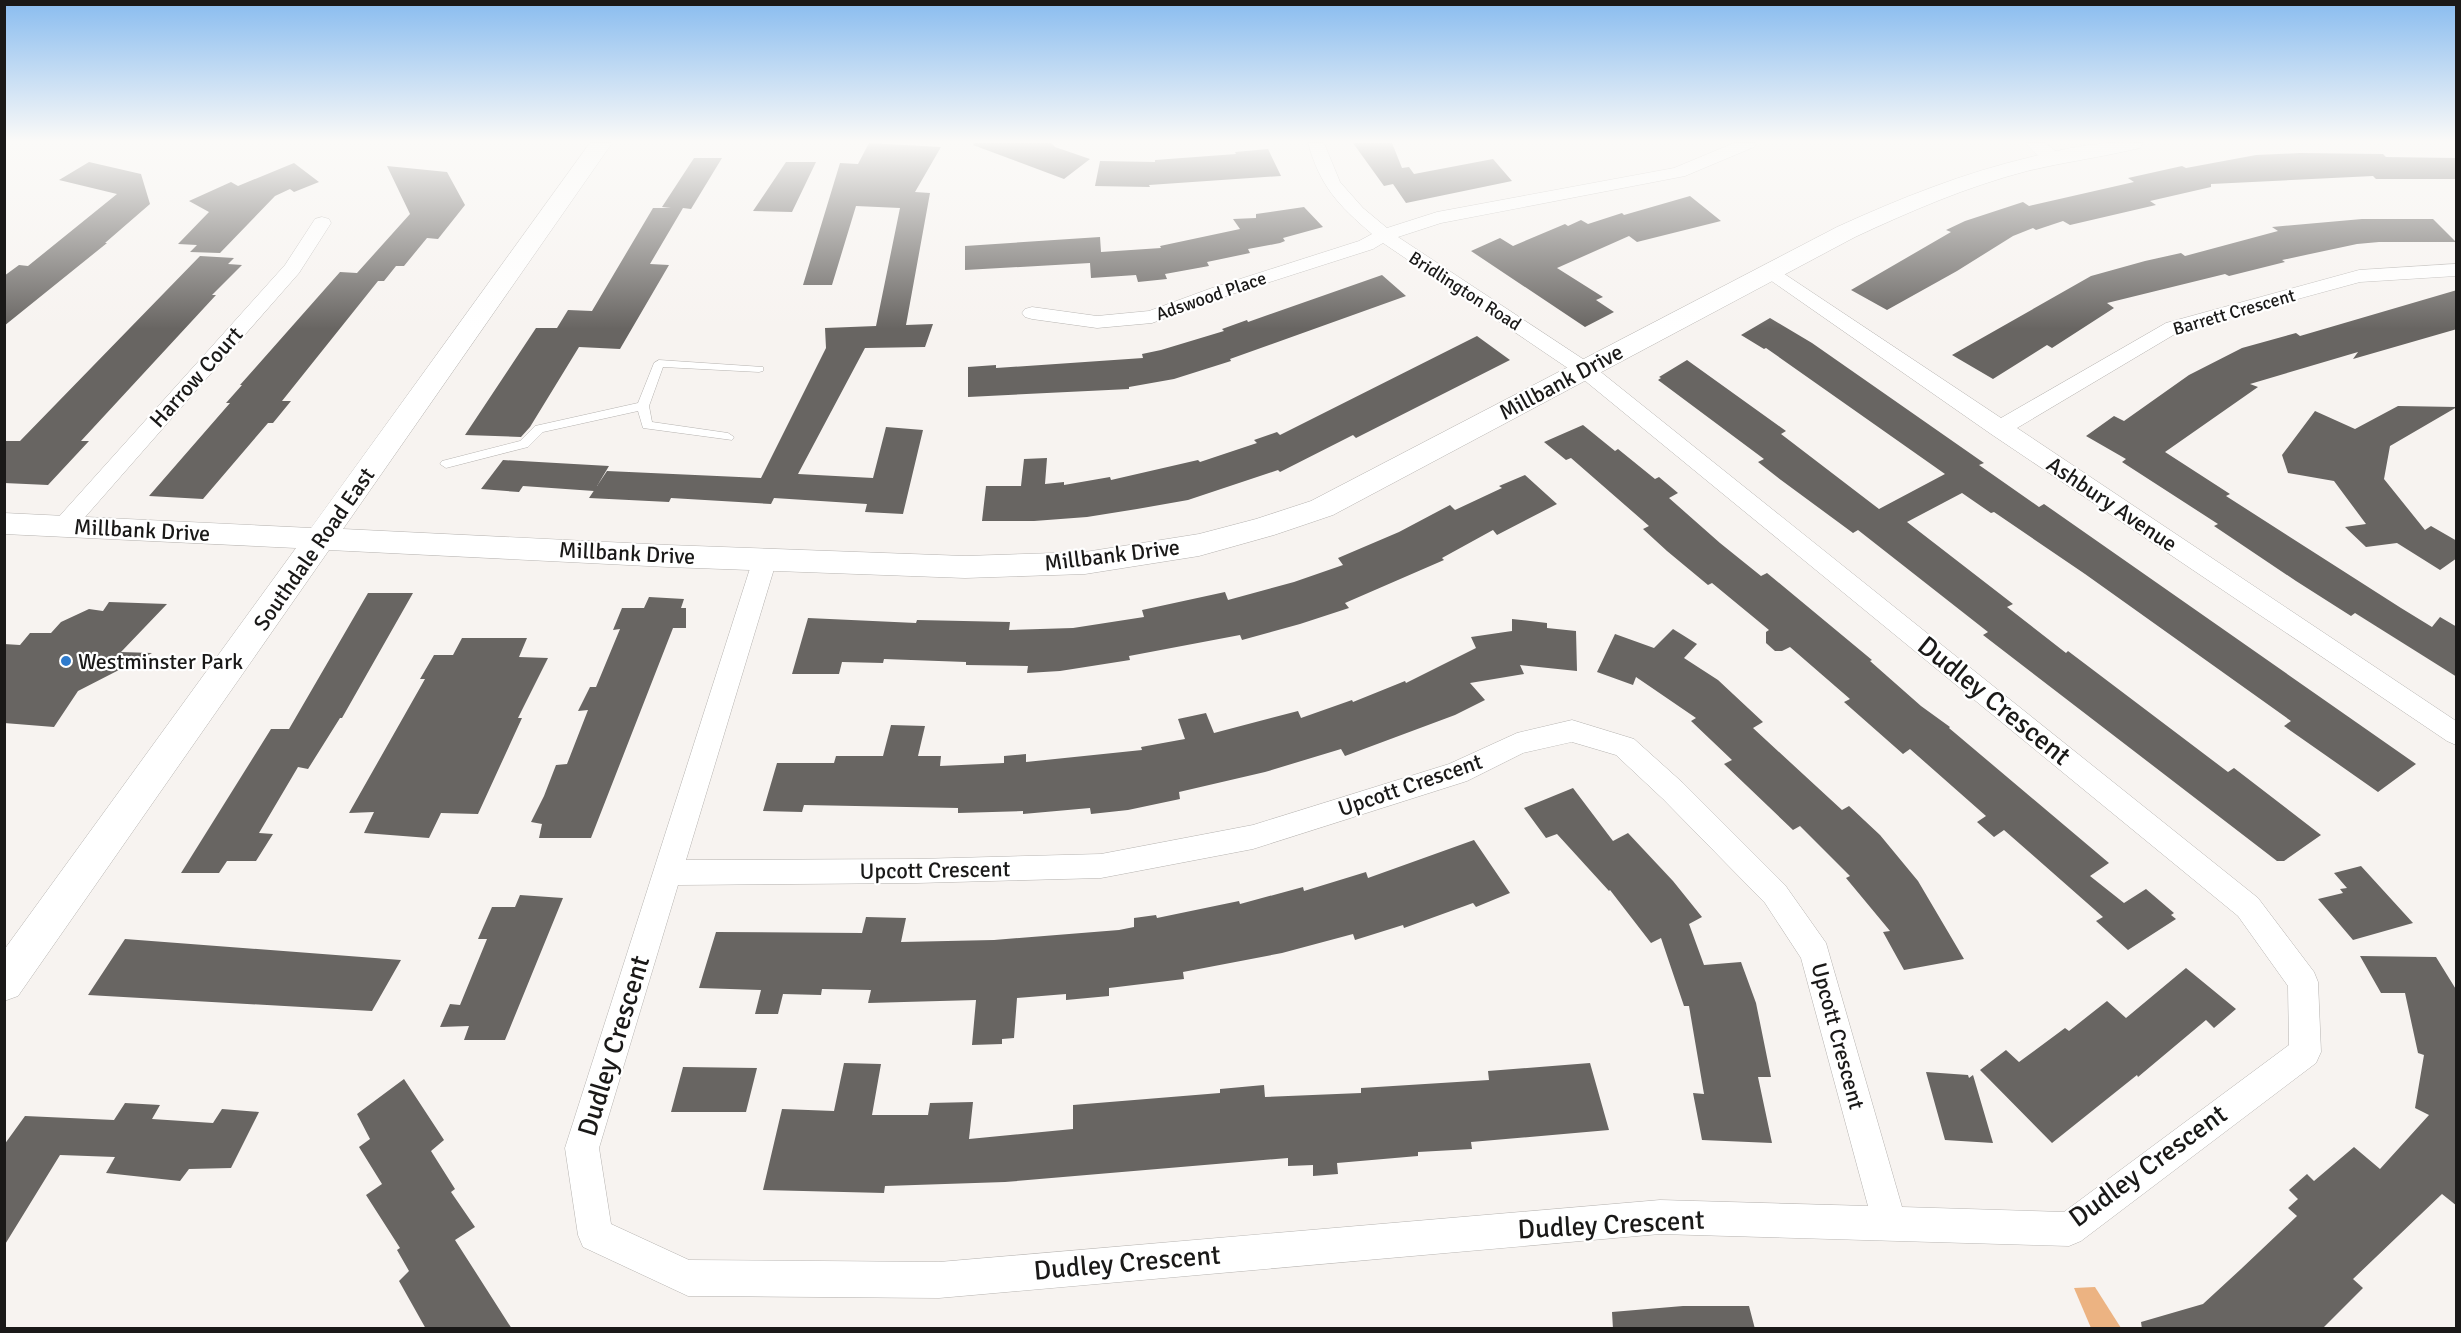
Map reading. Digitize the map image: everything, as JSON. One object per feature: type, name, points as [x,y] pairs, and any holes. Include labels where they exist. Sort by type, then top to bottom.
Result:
[{"type":"street","name":"Southdale Road East","points":[[4,983],[557,205]]},
{"type":"street","name":"Bridlington Road","points":[[1351,205],[1401,249],[1585,370]]},
{"type":"street","name":"Adswood Place","points":[[1032,313],[1097,322],[1152,317],[1219,292],[1366,245],[1384,235],[1437,218],[1504,205]]},
{"type":"street","name":"Millbank Drive","points":[[4,523],[965,567],[1085,562],[1199,545],[1263,528],[1322,508],[1846,232],[1904,205]]},
{"type":"street","name":"Harrow Court","points":[[64,526],[291,269],[322,223]]},
{"type":"street","name":"Barrett Crescent","points":[[1999,429],[2173,327],[2359,276],[2457,270]]},
{"type":"street","name":"Ashbury Avenue","points":[[1770,273],[1999,429],[2457,734]]},
{"type":"street","name":"Dudley Crescent","points":[[765,559],[582,1148],[595,1235],[688,1278],[939,1280],[1660,1217],[2069,1229],[2305,1052],[2302,982],[2248,907],[1585,370]]},
{"type":"street","name":"Upcott Crescent","points":[[667,873],[917,871],[1101,866],[1253,837],[1457,773],[1517,744],[1572,731],[1625,747],[1673,791],[1775,894],[1815,953],[1890,1225]]},
{"type":"lane","points":[[728,437],[647,425],[644,406],[659,363],[759,369]]},
{"type":"lane","points":[[446,464],[524,444],[539,429],[644,406]]},
{"type":"shaded area","points":[[2095,1287],[2121,1328],[2091,1328],[2074,1288]]},
{"type":"building","points":[[103,205],[149,205],[105,243],[107,243],[4,326],[4,276],[19,265],[28,266]]},
{"type":"building","points":[[197,205],[266,205],[220,253],[190,252],[197,245],[178,244],[209,212]]},
{"type":"building","points":[[406,205],[465,205],[438,239],[427,238],[404,266],[396,266],[384,281],[378,281],[282,401],[291,401],[273,423],[268,423],[203,499],[149,496],[230,403],[226,403],[242,385],[240,385],[340,272],[357,273],[410,214]]},
{"type":"building","points":[[693,205],[691,209],[683,208],[650,264],[669,265],[620,349],[579,347],[530,427],[521,437],[465,435],[536,328],[557,328],[568,310],[592,311],[653,208],[671,208],[662,207]]},
{"type":"building","points":[[757,205],[795,205],[792,212],[753,211]]},
{"type":"building","points":[[827,205],[928,205],[906,325],[933,324],[925,347],[865,348],[798,474],[873,478],[886,427],[923,430],[903,514],[865,512],[867,504],[774,498],[771,504],[671,498],[669,502],[589,498],[607,471],[761,478],[826,348],[825,328],[876,326],[900,208],[856,206],[832,285],[803,285]]},
{"type":"building","points":[[1658,205],[1701,205],[1721,221],[1637,242],[1629,236],[1557,268],[1603,297],[1596,300],[1614,312],[1585,327],[1471,251],[1500,238],[1513,246],[1565,224],[1568,226],[1581,220],[1588,224],[1622,213],[1624,215]]},
{"type":"building","points":[[2013,205],[2155,205],[2070,225],[2063,221],[2036,230],[2033,228],[2013,236],[1957,271],[1887,310],[1851,290],[1951,232],[1946,230],[1965,221]]},
{"type":"building","points":[[1304,207],[1323,227],[1283,238],[1285,241],[1280,243],[1248,249],[1250,253],[1207,262],[1209,266],[1165,274],[1167,279],[1138,282],[1136,275],[1091,278],[1090,263],[965,270],[965,246],[1100,237],[1101,252],[1161,248],[1160,246],[1240,229],[1233,219],[1256,218],[1256,214]]},
{"type":"building","points":[[2362,219],[2433,219],[2456,242],[2357,244],[2107,303],[2114,308],[2052,348],[2047,345],[1993,379],[1952,355],[2091,276],[2181,253],[2185,256],[2278,231],[2272,227]]},
{"type":"building","points":[[200,256],[234,258],[228,264],[242,265],[212,295],[216,295],[81,441],[89,441],[48,485],[4,483],[4,441],[20,441]]},
{"type":"building","points":[[1382,275],[1406,296],[1230,359],[1231,361],[1174,379],[1129,387],[1129,389],[968,397],[968,367],[996,365],[996,368],[1143,358],[1142,354],[1224,331],[1222,329]]},
{"type":"building","points":[[2457,290],[2457,329],[2353,359],[2358,352],[2250,384],[2258,387],[2165,452],[2230,494],[2226,496],[2432,627],[2440,617],[2457,627],[2457,677],[2355,613],[2351,616],[2296,581],[2214,526],[2218,524],[2122,462],[2126,459],[2086,436],[2114,416],[2124,421],[2189,375],[2242,348],[2296,333],[2300,336]]},
{"type":"building","points":[[1770,318],[1812,343],[1984,463],[1979,465],[2039,507],[2044,504],[2416,764],[2378,792],[2284,726],[2291,721],[2085,574],[1962,493],[1907,522],[2013,604],[2007,607],[2066,653],[2068,651],[2228,772],[2234,768],[2321,835],[2284,861],[2277,861],[1983,635],[1988,632],[1858,530],[1853,533],[1781,480],[1758,462],[1764,459],[1658,380],[1661,378],[1659,377],[1687,360],[1786,431],[1781,434],[1879,509],[1945,474],[1766,348],[1764,349],[1741,335]]},
{"type":"building","points":[[1477,336],[1510,360],[1356,438],[1353,435],[1280,472],[1278,470],[1188,500],[1137,509],[1087,517],[1034,521],[982,521],[986,486],[1021,486],[1024,459],[1047,458],[1045,484],[1064,482],[1064,485],[1110,477],[1111,480],[1198,460],[1200,462],[1257,443],[1254,440],[1277,432],[1280,435]]},
{"type":"building","points":[[2398,406],[2457,407],[2390,446],[2384,479],[2425,530],[2431,526],[2457,541],[2457,558],[2440,570],[2397,543],[2366,547],[2345,527],[2366,524],[2334,481],[2288,473],[2282,455],[2315,411],[2355,429]]},
{"type":"building","points":[[1583,425],[1615,451],[1618,449],[1655,479],[1659,477],[1678,493],[1669,498],[1720,543],[1761,576],[1767,573],[1872,660],[1870,661],[1921,706],[1950,727],[2109,863],[2090,876],[2124,903],[2146,889],[2174,913],[2171,915],[2176,919],[2128,950],[2096,921],[2103,917],[2004,830],[1994,837],[1977,822],[1986,816],[1910,749],[1903,754],[1844,702],[1850,699],[1790,647],[1782,651],[1775,651],[1766,643],[1766,632],[1769,630],[1712,583],[1708,585],[1667,551],[1643,529],[1649,526],[1571,458],[1566,460],[1544,442]]},
{"type":"building","points":[[503,460],[609,466],[594,491],[523,486],[519,492],[481,489]]},
{"type":"building","points":[[1525,475],[1557,504],[1497,535],[1493,530],[1442,558],[1444,560],[1345,603],[1349,608],[1242,640],[1240,635],[1129,656],[1130,660],[1060,671],[1027,673],[1028,666],[966,665],[966,662],[884,659],[883,663],[842,662],[839,674],[792,674],[808,618],[916,623],[917,620],[1010,622],[1009,630],[1073,628],[1144,617],[1142,610],[1225,592],[1228,600],[1294,582],[1343,565],[1338,558],[1399,532],[1450,505],[1455,510]]},
{"type":"building","points":[[368,593],[413,593],[342,718],[308,769],[298,767],[259,833],[273,834],[256,861],[227,861],[219,873],[181,873],[271,729],[289,729]]},
{"type":"building","points":[[649,597],[684,599],[681,608],[686,608],[686,628],[673,628],[591,838],[539,838],[542,824],[531,822],[556,765],[567,764],[588,710],[578,711],[590,687],[596,687],[620,629],[613,630],[622,608],[644,608]]},
{"type":"building","name":"Westminster Park","points":[[109,602],[167,604],[121,652],[152,653],[78,691],[54,727],[4,723],[4,644],[20,645],[30,633],[51,633],[61,622],[89,609],[103,611]]},
{"type":"building","points":[[1512,619],[1547,623],[1547,628],[1576,631],[1577,671],[1520,665],[1524,674],[1470,683],[1485,700],[1455,715],[1345,756],[1341,749],[1265,772],[1179,792],[1180,799],[1128,810],[1091,814],[1090,808],[1023,814],[1023,811],[958,813],[958,808],[804,805],[802,812],[763,811],[777,763],[834,763],[836,756],[883,756],[891,725],[925,726],[918,756],[941,756],[940,766],[1004,763],[1004,756],[1026,754],[1026,762],[1142,750],[1141,747],[1185,739],[1178,719],[1206,713],[1214,733],[1298,711],[1301,718],[1352,700],[1353,702],[1405,681],[1406,683],[1476,648],[1471,637],[1512,631]]},
{"type":"building","points":[[1673,629],[1697,644],[1684,658],[1718,680],[1763,722],[1753,728],[1842,810],[1849,806],[1880,835],[1918,881],[1964,959],[1904,970],[1883,932],[1890,931],[1846,878],[1850,876],[1800,826],[1793,830],[1724,764],[1732,760],[1691,721],[1696,718],[1636,677],[1633,685],[1597,672],[1615,634],[1654,648]]},
{"type":"building","points":[[462,638],[527,638],[519,657],[548,658],[518,718],[522,718],[478,814],[441,813],[429,838],[364,833],[374,812],[349,813],[425,679],[420,679],[434,655],[453,655]]},
{"type":"building","points":[[1573,788],[1613,841],[1628,833],[1673,881],[1702,917],[1689,924],[1704,965],[1741,962],[1756,1003],[1771,1077],[1758,1077],[1772,1143],[1702,1140],[1693,1093],[1704,1094],[1689,1006],[1684,1006],[1661,938],[1651,943],[1610,890],[1557,834],[1546,838],[1524,808]]},
{"type":"building","points":[[1474,840],[1510,893],[1476,907],[1473,903],[1404,928],[1403,925],[1355,940],[1353,934],[1282,953],[1183,972],[1184,979],[1109,988],[1109,996],[1066,1000],[1066,994],[1017,998],[1014,1038],[1002,1039],[1002,1044],[972,1045],[976,1000],[868,1003],[871,990],[822,989],[821,995],[783,994],[778,1014],[755,1014],[761,990],[699,988],[716,932],[862,933],[866,917],[906,918],[901,942],[994,940],[1119,930],[1134,927],[1134,918],[1156,915],[1157,918],[1239,901],[1240,904],[1303,887],[1304,891],[1366,872],[1368,878]]},
{"type":"building","points":[[2361,866],[2413,923],[2353,940],[2318,899],[2343,893],[2340,889],[2347,888],[2334,873]]},
{"type":"building","points":[[520,895],[563,898],[505,1040],[464,1040],[469,1026],[440,1027],[450,1004],[460,1005],[487,939],[478,939],[492,907],[515,907]]},
{"type":"building","points":[[125,939],[401,960],[372,1011],[88,995]]},
{"type":"building","points":[[2360,956],[2436,957],[2457,991],[2457,1206],[2442,1194],[2353,1279],[2363,1288],[2322,1329],[2142,1329],[2141,1322],[2203,1304],[2241,1269],[2297,1216],[2288,1208],[2298,1199],[2289,1190],[2307,1174],[2314,1181],[2354,1147],[2380,1169],[2429,1115],[2415,1108],[2424,1055],[2418,1053],[2405,993],[2381,993]]},
{"type":"building","points":[[2186,968],[2236,1009],[2214,1028],[2206,1020],[2138,1077],[2137,1075],[2052,1143],[1980,1070],[2006,1050],[2019,1062],[2065,1028],[2069,1031],[2107,1001],[2126,1018]]},
{"type":"building","points":[[844,1063],[881,1064],[872,1115],[928,1115],[930,1103],[973,1102],[969,1139],[1073,1129],[1073,1105],[1220,1093],[1220,1089],[1264,1085],[1265,1097],[1361,1093],[1361,1088],[1489,1080],[1488,1071],[1590,1063],[1609,1130],[1471,1142],[1472,1149],[1418,1152],[1418,1156],[1337,1163],[1338,1174],[1313,1176],[1313,1165],[1288,1166],[1288,1158],[1005,1182],[885,1186],[884,1193],[763,1190],[782,1109],[834,1111]]},
{"type":"building","points":[[683,1067],[757,1068],[746,1112],[671,1112]]},
{"type":"building","points":[[1926,1072],[1968,1075],[1969,1078],[1973,1075],[1993,1143],[1945,1140]]},
{"type":"building","points":[[404,1079],[444,1140],[431,1151],[455,1189],[451,1192],[475,1227],[455,1240],[512,1329],[426,1329],[399,1281],[409,1271],[397,1250],[400,1248],[366,1195],[382,1184],[359,1147],[370,1139],[357,1114]]},
{"type":"building","points":[[125,1103],[160,1105],[152,1119],[213,1123],[222,1109],[259,1112],[231,1168],[189,1169],[180,1181],[106,1173],[115,1157],[60,1155],[4,1246],[4,1145],[25,1116],[114,1120]]},
{"type":"building","points":[[1683,1306],[1749,1306],[1755,1329],[1613,1329],[1612,1312]]},
{"type":"place","name":"Westminster Park","points":[[66,661]]}]
